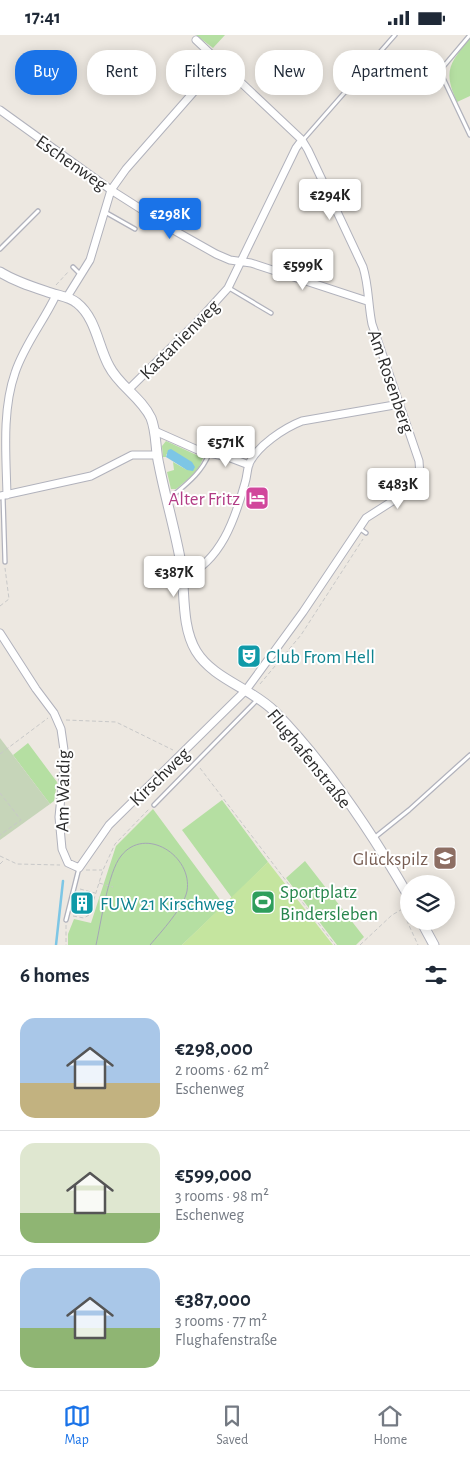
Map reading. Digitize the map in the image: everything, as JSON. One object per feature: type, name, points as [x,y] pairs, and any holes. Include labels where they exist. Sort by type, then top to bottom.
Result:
[{"type":"street","points":[[196,40],[207,50]]},
{"type":"street","points":[[245,86],[302,140]]},
{"type":"street","points":[[67,297],[82,275],[96,243],[111,190],[126,169],[191,95]]},
{"type":"street","name":"Eschenweg","points":[[0,110],[111,190],[176,232],[216,253],[241,263],[252,263],[367,301]]},
{"type":"street","name":"Kastanienweg","points":[[128,390],[199,320],[228,288],[296,148],[302,140]]},
{"type":"street","name":"Am Rosenberg","points":[[246,689],[304,613],[366,518],[413,488],[420,478],[419,461],[372,324],[367,301],[367,282],[362,267],[302,140]]},
{"type":"street","name":"Flughafenstraße","points":[[0,272],[52,294],[67,297],[85,310],[99,339],[108,365],[128,390],[143,404],[155,431],[157,455],[184,577],[188,630],[197,652],[214,671],[259,698],[283,721],[314,758],[373,839],[400,889]]},
{"type":"street","points":[[52,294],[14,373],[6,426],[4,495],[91,476],[132,455],[157,455]]},
{"type":"street","points":[[184,577],[205,564],[222,542],[237,510],[249,465],[254,456],[287,426],[302,421],[400,404]]},
{"type":"street","points":[[155,431],[209,453],[228,457],[249,465]]},
{"type":"street","name":"Am Waidig","points":[[0,633],[56,717],[66,757],[59,817],[62,849],[68,863]]},
{"type":"street","name":"Kirschweg","points":[[80,868],[109,825],[246,689]]},
{"type":"street","points":[[68,863],[80,868]]},
{"type":"street","points":[[426,930],[434,945]]},
{"type":"lane","name":"Kastanienweg","points":[[302,140],[395,35]]},
{"type":"lane","points":[[470,35],[443,67],[443,78],[470,135]]},
{"type":"lane","points":[[0,249],[38,211]]},
{"type":"lane","points":[[105,212],[135,229]]},
{"type":"lane","points":[[73,267],[82,275]]},
{"type":"lane","name":"Kastanienweg","points":[[228,288],[271,313]]},
{"type":"lane","points":[[168,500],[198,475],[204,467],[209,453]]},
{"type":"lane","points":[[4,495],[5,563]]},
{"type":"lane","points":[[359,529],[366,533]]},
{"type":"lane","name":"Kirschweg","points":[[154,805],[259,698]]},
{"type":"lane","points":[[373,839],[409,811],[470,755]]},
{"type":"lane","points":[[66,919],[80,868]]},
{"type":"path","points":[[52,294],[73,267]]},
{"type":"path","points":[[246,689],[258,687],[301,635],[366,533]]},
{"type":"path","points":[[0,606],[9,599],[5,563]]},
{"type":"path","points":[[0,754],[56,717],[116,722],[151,737],[181,755]]},
{"type":"path","points":[[196,763],[335,945]]},
{"type":"path","points":[[0,793],[21,820],[0,835]]},
{"type":"path","points":[[67,914],[84,918],[89,915],[103,870],[115,844],[154,805]]},
{"type":"path","points":[[0,856],[5,860],[26,865],[58,865],[68,863]]},
{"type":"path","points":[[0,863],[5,860]]},
{"type":"path","points":[[80,868],[103,870]]},
{"type":"path","points":[[99,883],[113,887]]},
{"type":"path","points":[[74,887],[96,893]]},
{"type":"path","points":[[361,945],[400,908]]},
{"type":"path","points":[[66,919],[66,945]]},
{"type":"path","points":[[411,930],[418,945]]},
{"type":"green space","points":[[196,35],[225,35],[213,48]]},
{"type":"green space","points":[[470,38],[470,96],[457,102],[450,83],[450,68]]},
{"type":"green space","points":[[166,441],[203,458],[196,472],[176,489],[171,489],[167,472],[174,470],[173,462],[187,470],[166,454],[166,457],[163,457],[162,446]]},
{"type":"green space","points":[[0,738],[50,804],[0,840]]},
{"type":"green space","points":[[28,743],[57,782],[54,801],[50,804],[13,755]]},
{"type":"green space","points":[[222,800],[268,862],[232,898],[182,830]]},
{"type":"green space","points":[[153,809],[224,905],[182,945],[68,945],[68,934],[74,919],[91,923],[116,846]]},
{"type":"green space","points":[[305,861],[364,937],[356,945],[337,945],[286,878]]},
{"type":"green space","name":"Sportplatz Bindersleben","points":[[268,862],[333,945],[182,945]]},
{"type":"water","points":[[171,449],[192,462],[195,467],[193,471],[187,470],[166,457],[168,450]]},
{"type":"waterway","points":[[56,945],[63,881]]},
{"type":"tram line","points":[[96,945],[109,885],[116,864],[121,856],[131,847],[142,843],[154,844],[175,856],[183,866],[187,878],[187,891],[182,904],[150,945]]},
{"type":"place","name":"Alter Fritz","points":[[257,498]]},
{"type":"place","name":"Club From Hell","points":[[249,656]]},
{"type":"place","name":"Glückspilz","points":[[445,858]]},
{"type":"place","name":"Sportplatz Bindersleben","points":[[263,902]]},
{"type":"place","name":"FUW 21 Kirschweg","points":[[82,903]]}]
